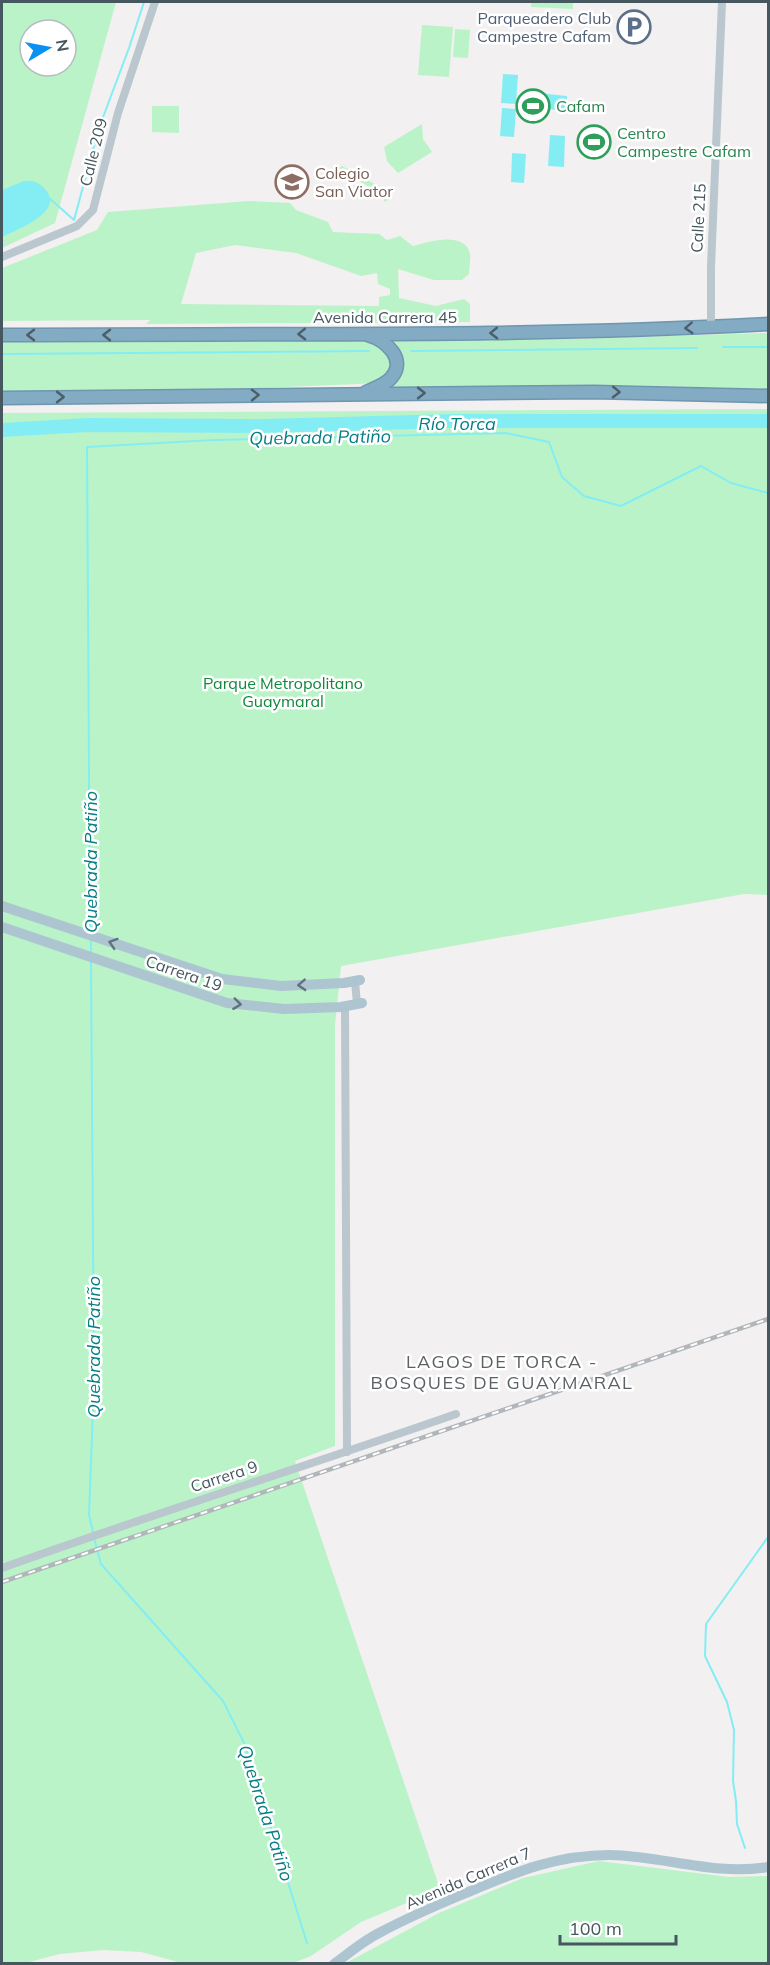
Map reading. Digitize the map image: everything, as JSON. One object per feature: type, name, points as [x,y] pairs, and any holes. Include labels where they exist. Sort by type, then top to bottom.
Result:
[{"type":"highway","name":"Avenida Carrera 45","points":[[2,335],[517,332],[768,324]]},
{"type":"highway","points":[[361,333],[383,341],[392,348],[396,357],[395,373],[392,377],[386,383],[362,394]]},
{"type":"highway","points":[[2,398],[594,392],[768,396]]},
{"type":"main road","name":"Carrera 19","points":[[2,906],[222,979],[281,986],[358,980]]},
{"type":"main road","name":"Carrera 19","points":[[2,927],[227,1003],[284,1009],[360,1004]]},
{"type":"main road","name":"Avenida Carrera 7","points":[[334,1964],[377,1934],[411,1917],[520,1870],[555,1860],[610,1855],[717,1869],[747,1870],[768,1867]]},
{"type":"street","name":"Calle 209","points":[[2,257],[77,226],[93,210],[118,113],[155,2]]},
{"type":"street","name":"Calle 215","points":[[711,327],[711,267],[722,2]]},
{"type":"street","points":[[358,980],[360,1004]]},
{"type":"street","points":[[345,1006],[347,1452]]},
{"type":"street","name":"Carrera 9","points":[[2,1568],[92,1535],[456,1414]]},
{"type":"green space","points":[[2,2],[116,2],[55,223],[2,248]]},
{"type":"green space","points":[[531,2],[573,2],[573,9],[531,7]]},
{"type":"green space","points":[[422,25],[453,27],[449,77],[418,75]]},
{"type":"green space","points":[[455,29],[470,30],[468,58],[453,57]]},
{"type":"green space","points":[[152,106],[179,106],[179,133],[152,132]]},
{"type":"green space","points":[[422,124],[423,139],[432,152],[398,173],[387,161],[384,147]]},
{"type":"green space","points":[[342,166],[391,193],[390,199],[384,202],[383,195],[344,172],[345,177],[340,176],[338,168]]},
{"type":"green space","points":[[249,201],[290,203],[296,210],[328,222],[333,232],[379,234],[387,240],[400,236],[413,246],[445,240],[461,242],[470,254],[469,274],[462,280],[434,280],[398,269],[399,298],[436,306],[464,299],[470,304],[470,322],[146,324],[150,320],[2,321],[2,268],[97,230],[108,212]],"holes":[[[235,245],[296,253],[361,276],[377,273],[378,284],[390,289],[390,295],[379,297],[379,306],[181,304],[196,253]]]},
{"type":"green space","points":[[768,333],[768,389],[627,385],[387,390],[397,378],[388,340],[569,339]]},
{"type":"green space","points":[[358,340],[378,342],[393,362],[386,379],[359,384],[209,390],[2,392],[2,341]]},
{"type":"green space","name":"Parque Metropolitano Guaymaral","points":[[768,409],[768,895],[744,894],[341,966],[335,1025],[335,1446],[295,1461],[440,1889],[361,1922],[311,1956],[293,1963],[182,1963],[141,1952],[104,1950],[60,1954],[25,1963],[2,1963],[2,413]]},
{"type":"green space","points":[[599,1861],[729,1877],[768,1876],[768,1963],[346,1963],[439,1913],[523,1878]]},
{"type":"water","points":[[503,74],[518,75],[516,104],[501,103]]},
{"type":"water","points":[[538,93],[567,96],[566,111],[537,108]]},
{"type":"water","points":[[502,108],[516,109],[514,137],[500,136]]},
{"type":"water","points":[[550,135],[565,136],[564,167],[548,166]]},
{"type":"water","points":[[512,153],[526,154],[524,183],[511,182]]},
{"type":"water","points":[[24,181],[35,182],[43,187],[50,197],[49,205],[37,219],[2,237],[2,190]]},
{"type":"waterway","points":[[49,198],[74,220],[99,128],[144,2]]},
{"type":"waterway","points":[[723,347],[768,347]]},
{"type":"waterway","points":[[411,351],[697,348]]},
{"type":"waterway","points":[[2,354],[369,351]]},
{"type":"waterway","name":"Río Torca","points":[[2,430],[88,425],[264,426],[451,421],[768,421]]},
{"type":"waterway","name":"Quebrada Patiño","points":[[90,933],[87,447],[214,440],[506,433],[549,442],[562,477],[584,496],[621,506],[701,466],[731,483],[768,493]]},
{"type":"waterway","name":"Quebrada Patiño","points":[[91,938],[91,954]]},
{"type":"waterway","name":"Quebrada Patiño","points":[[91,962],[94,1383],[89,1515],[93,1532]]},
{"type":"waterway","points":[[745,1848],[737,1824],[733,1781],[734,1730],[727,1702],[705,1656],[706,1624],[768,1537]]},
{"type":"waterway","name":"Quebrada Patiño","points":[[94,1538],[101,1564],[223,1701],[245,1745],[307,1943]]},
{"type":"railway","points":[[2,1582],[768,1319]]},
{"type":"place","name":"Parqueadero Club Campestre Cafam","points":[[634,27]]},
{"type":"place","name":"Cafam","points":[[533,106]]},
{"type":"place","name":"Centro Campestre Cafam","points":[[594,142]]},
{"type":"place","name":"Colegio San Viator","points":[[292,182]]},
{"type":"district","name":"LAGOS DE TORCA - BOSQUES DE GUAYMARAL","points":[[502,1371]]}]
